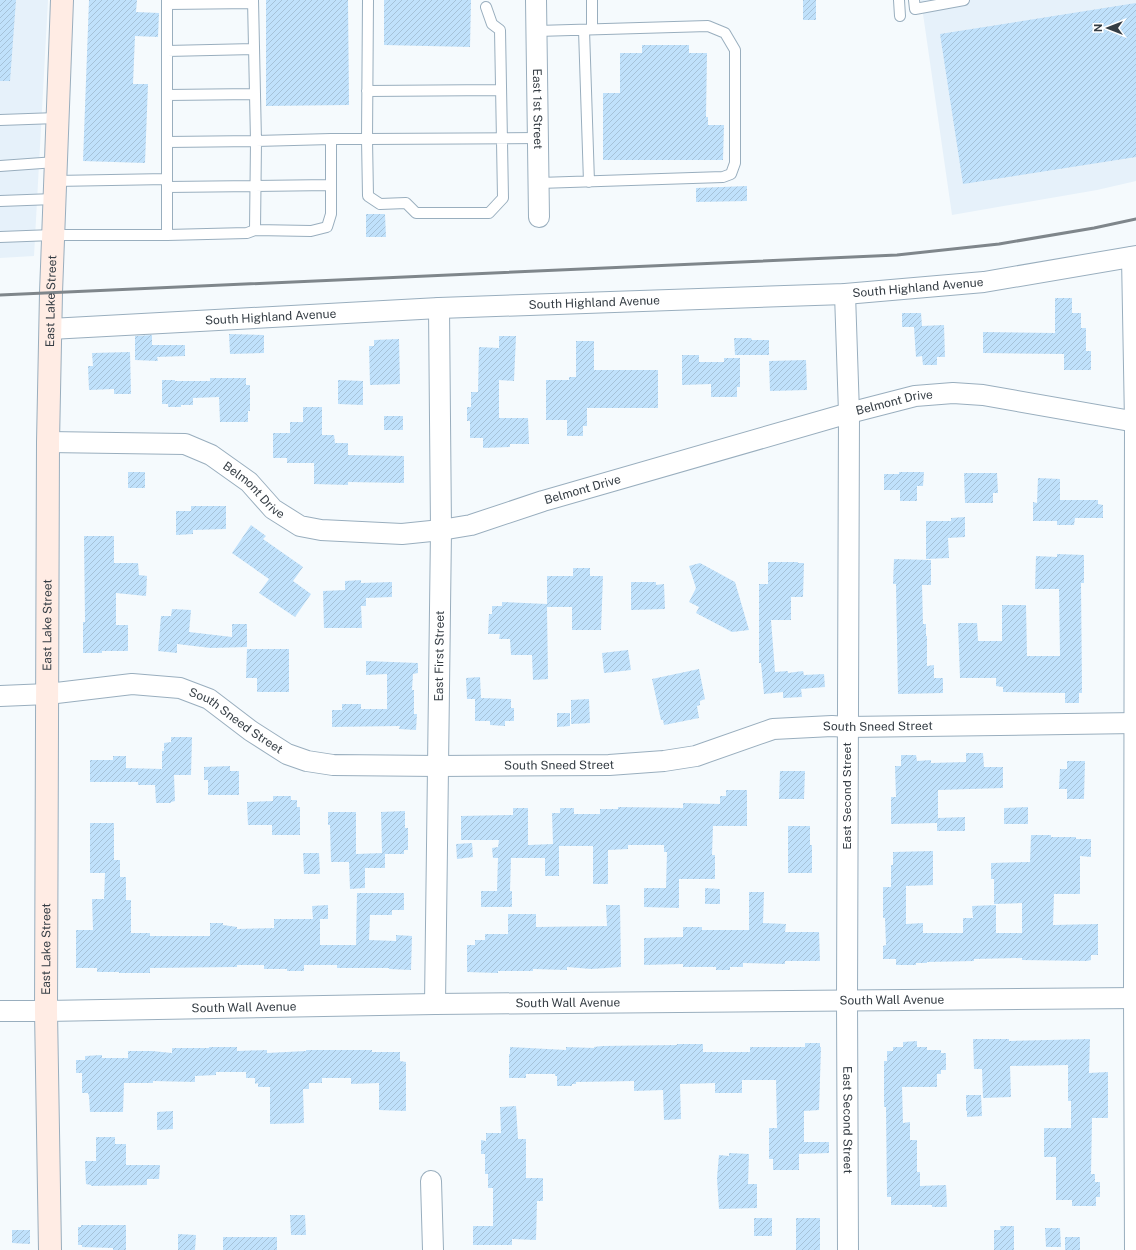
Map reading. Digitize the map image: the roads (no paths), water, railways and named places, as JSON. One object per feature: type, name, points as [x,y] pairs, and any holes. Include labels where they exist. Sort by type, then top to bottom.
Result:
[{"type":"street","name":"East Lake Street","points":[[50,1250],[46,1011],[48,442],[50,329],[62,0]]},
{"type":"street","name":"East 1st Street","points":[[536,0],[539,217]]},
{"type":"street","name":"South Highland Avenue","points":[[50,329],[438,308],[845,294],[984,282],[1134,256]]},
{"type":"street","points":[[1134,256],[1135,1250]]},
{"type":"street","name":"East Second Street","points":[[845,294],[849,413],[847,727],[848,1250]]},
{"type":"street","name":"East First Street","points":[[435,1004],[441,530],[438,308]]},
{"type":"street","name":"Belmont Drive","points":[[48,442],[184,444],[211,455],[249,482],[273,509],[300,526],[321,530],[402,534],[471,525],[543,501],[849,413],[915,396],[953,393],[983,395],[1135,422]]},
{"type":"street","name":"South Sneed Street","points":[[0,696],[48,694],[132,684],[180,688],[209,699],[251,731],[287,754],[307,761],[333,765],[608,765],[664,761],[696,756],[773,730],[832,726],[1135,723]]},
{"type":"street","name":"South Wall Avenue","points":[[0,1011],[435,1004],[1135,998]]},
{"type":"street","points":[[431,1181],[433,1250]]},
{"type":"lane","points":[[368,0],[368,196],[380,204],[406,203],[416,213],[489,213],[503,198],[500,30],[492,24],[486,7]]},
{"type":"lane","points":[[588,182],[588,30],[592,0]]},
{"type":"lane","points":[[899,0],[900,16]]},
{"type":"lane","points":[[914,0],[915,8],[964,0]]},
{"type":"lane","points":[[167,235],[167,2],[253,2],[256,141],[255,230]]},
{"type":"lane","points":[[537,31],[708,26],[725,33],[735,50],[735,163],[731,174],[723,177],[539,183]]},
{"type":"lane","points":[[167,51],[254,49]]},
{"type":"lane","points":[[368,91],[500,90]]},
{"type":"lane","points":[[167,95],[255,94]]},
{"type":"lane","points":[[0,120],[58,118]]},
{"type":"lane","points":[[167,142],[331,139],[538,138]]},
{"type":"lane","points":[[0,237],[247,233],[255,230],[311,231],[327,227],[331,214],[331,139]]},
{"type":"lane","points":[[0,166],[55,181],[256,186],[331,185]]},
{"type":"lane","points":[[0,201],[55,181]]},
{"type":"railway","points":[[0,295],[897,255],[999,244],[1094,228],[1136,219]]}]
